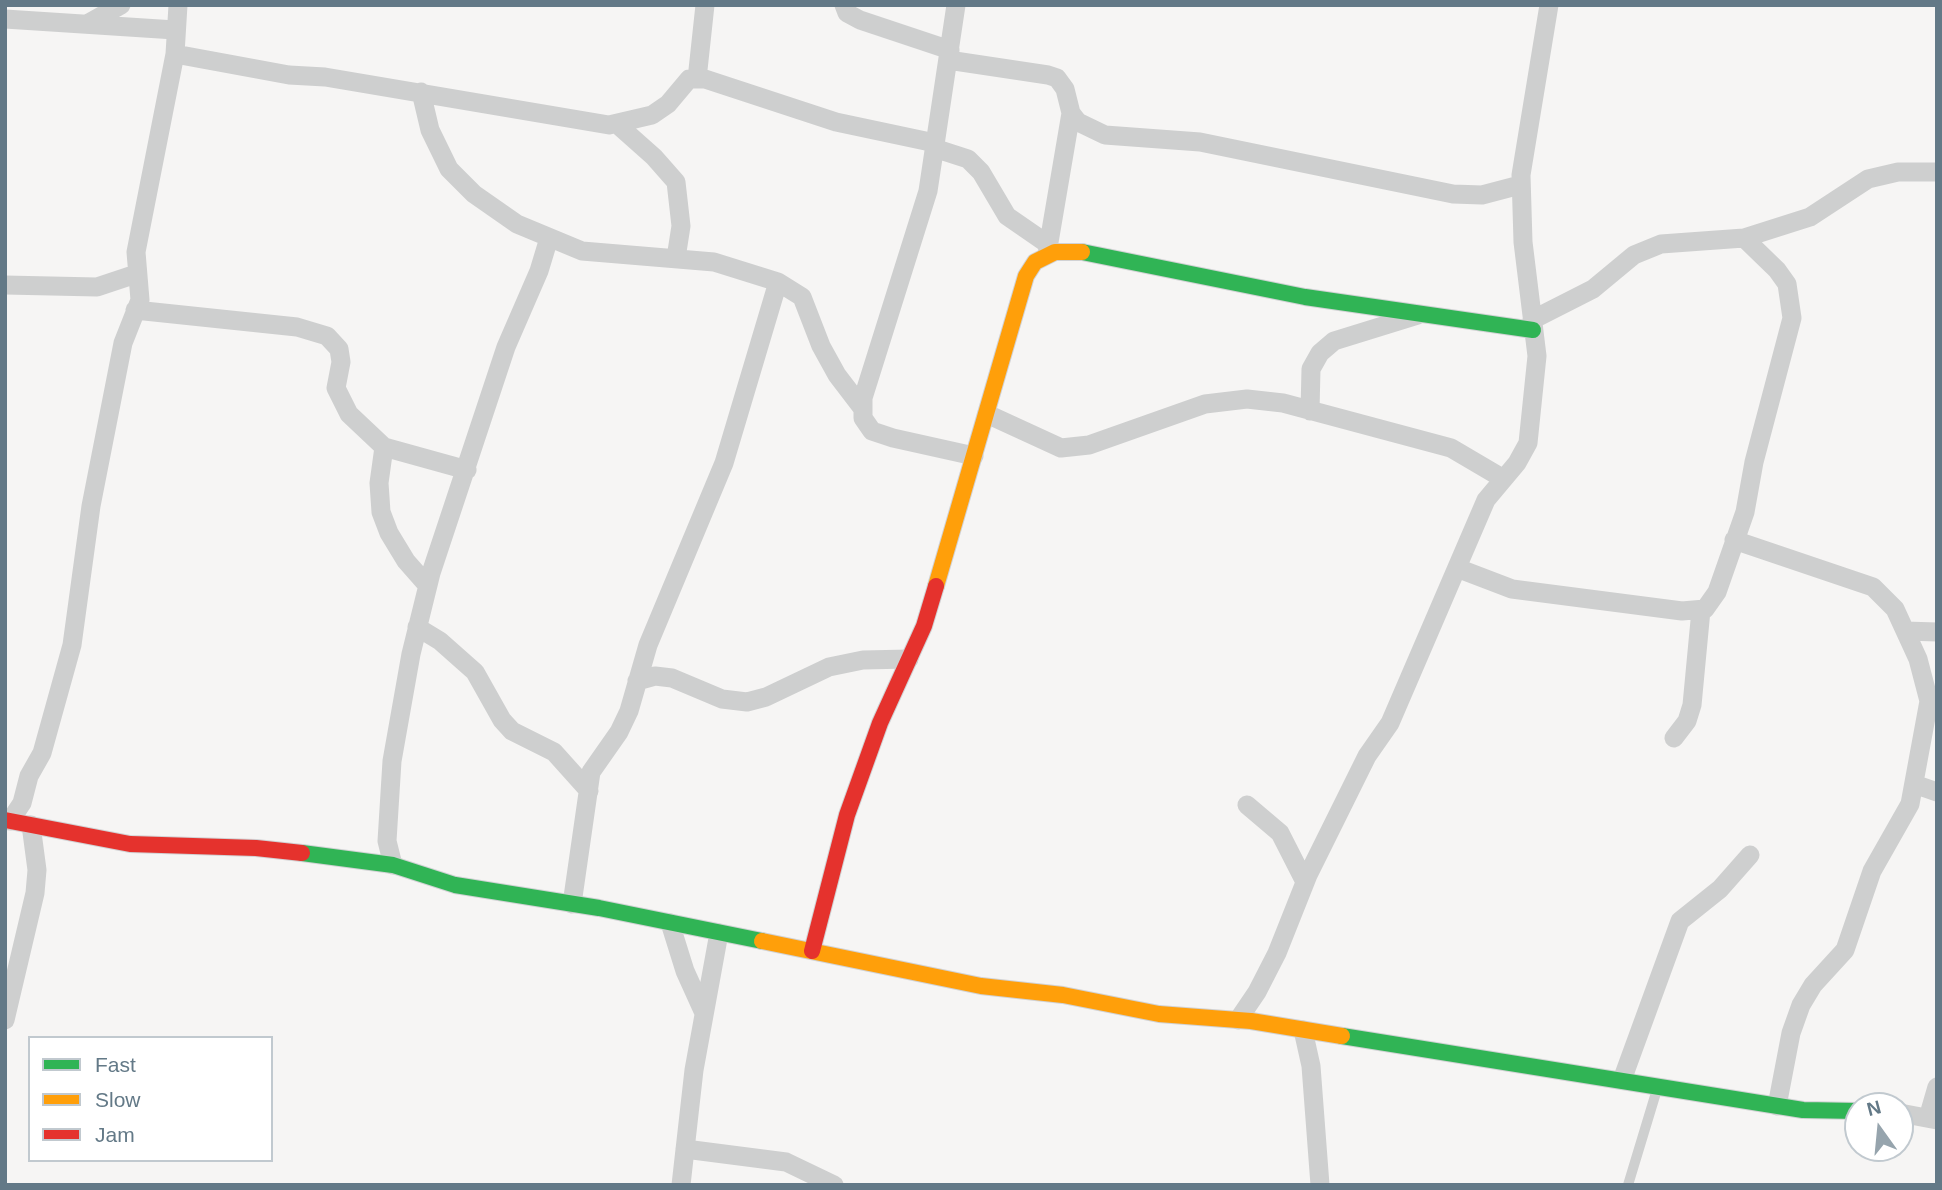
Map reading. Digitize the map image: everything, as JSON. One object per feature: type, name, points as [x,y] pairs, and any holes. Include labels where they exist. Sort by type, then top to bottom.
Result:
[{"type":"street","points":[[87,24],[121,5]]},
{"type":"street","points":[[178,5],[175,54],[140,220],[136,274],[140,300],[122,342],[91,506],[69,657],[42,753],[29,776],[22,803],[8,820],[130,844],[256,848],[393,865],[454,884],[572,904],[981,986],[1063,995],[1159,1014],[1263,1023],[1777,1105],[1844,1110]]},
{"type":"street","points":[[697,79],[705,5]]},
{"type":"street","points":[[844,5],[847,13],[860,20],[949,55],[1048,75],[1065,89],[1072,113],[1079,122],[1105,135],[1200,142],[1453,194],[1482,195],[1520,185]]},
{"type":"street","points":[[956,5],[928,191],[866,387],[863,418],[872,431],[948,453],[974,456]]},
{"type":"street","points":[[1238,1020],[1257,992],[1277,953],[1305,882],[1367,756],[1390,723],[1486,500],[1517,463],[1528,443],[1537,356],[1520,185],[1549,5]]},
{"type":"street","points":[[5,19],[176,30]]},
{"type":"street","points":[[175,54],[289,75],[325,77],[618,125],[652,115],[668,104],[689,79],[697,79],[741,89],[836,122],[935,146],[968,159],[981,172],[1007,216],[1048,250],[1080,252],[1305,297],[1532,325],[1593,289],[1634,255],[1661,244],[1744,238],[1810,217],[1868,179],[1898,172],[1937,172]]},
{"type":"street","points":[[421,92],[430,130],[449,169],[474,194],[517,224],[582,251],[709,261],[778,282],[802,297],[821,346],[837,375],[863,409]]},
{"type":"street","points":[[812,951],[847,815],[880,723],[924,626],[1026,276],[1035,262],[1048,250],[1072,113]]},
{"type":"street","points":[[618,125],[654,157],[676,182],[681,226],[676,257]]},
{"type":"street","points":[[681,226],[709,261]]},
{"type":"street","points":[[393,865],[387,841],[392,761],[417,627],[506,347],[539,271],[549,238]]},
{"type":"street","points":[[1674,738],[1687,721],[1692,705],[1702,610],[1717,592],[1745,512],[1754,462],[1793,318],[1787,284],[1777,270],[1744,238]]},
{"type":"street","points":[[5,285],[97,287],[136,274]]},
{"type":"street","points":[[572,904],[592,772],[619,732],[648,645],[724,463],[778,282]]},
{"type":"street","points":[[135,310],[297,327],[327,336],[339,349],[341,362],[336,388],[349,414],[384,447],[467,470]]},
{"type":"street","points":[[1310,411],[1311,369],[1320,353],[1334,341],[1421,313]]},
{"type":"street","points":[[987,414],[1060,448],[1089,445],[1205,404],[1247,399],[1283,403],[1451,448],[1502,478]]},
{"type":"street","points":[[384,447],[379,483],[381,512],[389,533],[406,561],[428,586]]},
{"type":"street","points":[[1734,541],[1873,587],[1895,609],[1918,659],[1929,701],[1910,804],[1871,871],[1845,950],[1813,985],[1801,1005],[1791,1033],[1777,1105]]},
{"type":"street","points":[[1457,568],[1511,589],[1682,611],[1702,610]]},
{"type":"street","points":[[417,627],[440,641],[475,673],[502,720],[512,731],[554,752],[589,791]]},
{"type":"street","points":[[1905,631],[1937,632]]},
{"type":"street","points":[[637,681],[654,676],[672,678],[722,699],[747,702],[766,697],[829,667],[863,660],[909,659]]},
{"type":"street","points":[[1914,784],[1937,792]]},
{"type":"street","points":[[1247,805],[1280,833],[1305,882]]},
{"type":"street","points":[[5,1020],[35,893],[37,870],[31,825]]},
{"type":"street","points":[[1622,1080],[1680,921],[1720,890],[1750,855]]},
{"type":"street","points":[[670,923],[685,971],[704,1013]]},
{"type":"street","points":[[681,1185],[704,1013],[719,933]]},
{"type":"street","points":[[1257,992],[1263,1023]]},
{"type":"street","points":[[1303,1030],[1311,1066],[1320,1185]]},
{"type":"street","points":[[1914,1116],[1933,1119],[1937,1087]]},
{"type":"street","points":[[685,1149],[786,1162],[834,1185]]},
{"type":"lane","points":[[1629,1185],[1658,1086]]},
{"type":"traffic: fast","points":[[1082,252],[1305,297],[1533,330]]},
{"type":"traffic: fast","points":[[302,853],[393,865],[455,885],[599,908],[762,941]]},
{"type":"traffic: fast","points":[[1342,1036],[1803,1110],[1844,1111]]},
{"type":"traffic: slow","points":[[936,586],[1026,276],[1035,262],[1055,252],[1082,252]]},
{"type":"traffic: slow","points":[[762,941],[981,986],[1063,995],[1159,1014],[1251,1021],[1342,1036]]},
{"type":"traffic: jam","points":[[812,951],[847,815],[880,723],[924,626],[936,586]]},
{"type":"traffic: jam","points":[[5,820],[130,844],[256,848],[302,853]]}]
